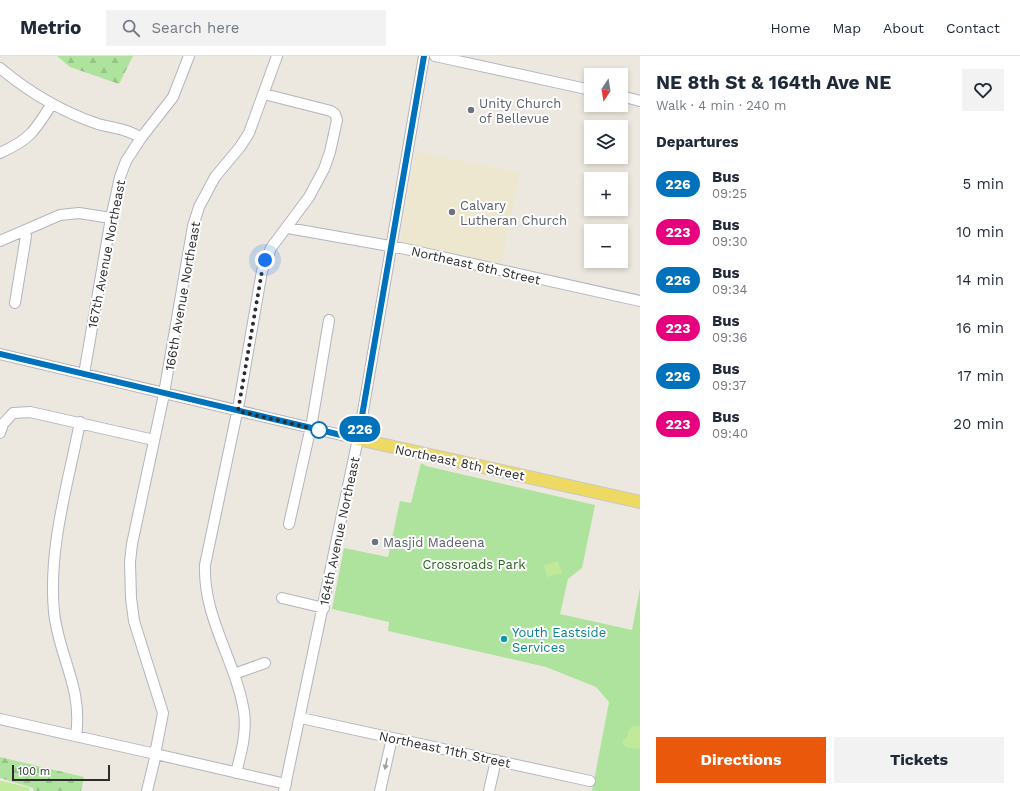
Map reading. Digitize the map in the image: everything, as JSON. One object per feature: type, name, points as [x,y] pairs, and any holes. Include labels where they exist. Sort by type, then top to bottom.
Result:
[{"type":"main road","name":"Northeast 8th Street","points":[[358,439],[640,502]]},
{"type":"street","name":"167th Avenue Northeast","points":[[84,374],[110,218],[120,177],[126,161],[141,138],[173,97],[189,56]]},
{"type":"street","name":"166th Avenue Northeast","points":[[147,791],[164,713],[134,620],[129,578],[132,544],[164,393],[193,226],[199,207],[215,177],[240,147],[249,133],[277,56]]},
{"type":"street","name":"164th Avenue Northeast","points":[[285,788],[301,718],[358,439],[424,56]]},
{"type":"street","points":[[435,56],[584,88]]},
{"type":"street","points":[[0,68],[25,88],[51,105],[98,124],[134,133],[141,138]]},
{"type":"street","points":[[236,773],[244,740],[245,726],[240,695],[234,674],[209,609],[205,582],[208,549],[238,411],[262,271],[271,248],[288,228],[316,186],[328,158],[337,120],[335,114],[331,111],[264,94]]},
{"type":"street","points":[[628,98],[640,101]]},
{"type":"street","points":[[0,153],[27,138],[38,126],[51,105]]},
{"type":"street","points":[[0,241],[46,220],[70,213],[110,218]]},
{"type":"street","name":"Northeast 6th Street","points":[[288,228],[392,247],[640,301]]},
{"type":"street","points":[[15,303],[26,236],[23,231]]},
{"type":"street","points":[[289,524],[311,428],[329,320]]},
{"type":"street","name":"Northeast 8th Street","points":[[0,354],[358,439]]},
{"type":"street","points":[[0,433],[3,424],[13,412],[30,412],[80,422],[154,440]]},
{"type":"street","points":[[76,736],[79,718],[78,704],[57,629],[54,611],[54,573],[56,543],[80,422]]},
{"type":"street","points":[[282,598],[324,608]]},
{"type":"street","points":[[234,674],[265,663]]},
{"type":"street","name":"Northeast 11th Street","points":[[301,718],[590,781]]},
{"type":"street","points":[[0,719],[236,773],[285,788]]},
{"type":"street","points":[[380,791],[392,738]]},
{"type":"street","points":[[490,791],[496,760]]},
{"type":"shaded area","points":[[415,151],[520,173],[500,270],[401,248],[401,236]]},
{"type":"green space","points":[[57,56],[133,56],[119,84],[70,67]]},
{"type":"green space","name":"Crossroads Park","points":[[421,463],[426,466],[595,505],[582,568],[568,579],[560,614],[632,630],[640,588],[640,791],[592,791],[609,702],[596,687],[546,667],[388,631],[389,622],[332,609],[344,548],[388,557],[400,501],[411,503]]},
{"type":"green space","points":[[558,561],[562,573],[547,577],[544,565]]},
{"type":"green space","points":[[632,726],[640,726],[640,749],[628,748],[622,743],[628,736],[628,731]]},
{"type":"green space","points":[[0,757],[84,777],[81,791],[34,791],[33,788],[0,778]]},
{"type":"green space","points":[[0,781],[30,788],[29,791],[0,791]]},
{"type":"bus line","name":"226","points":[[0,354],[358,439],[395,233],[424,56]]},
{"type":"place","name":"Unity Church of Bellevue","points":[[471,110]]},
{"type":"place","name":"Calvary Lutheran Church","points":[[452,212]]},
{"type":"place","name":"Masjid Madeena","points":[[375,542]]},
{"type":"place","name":"Youth Eastside Services","points":[[504,639]]},
{"type":"route","points":[[265,260],[238,411],[319,430]]}]
